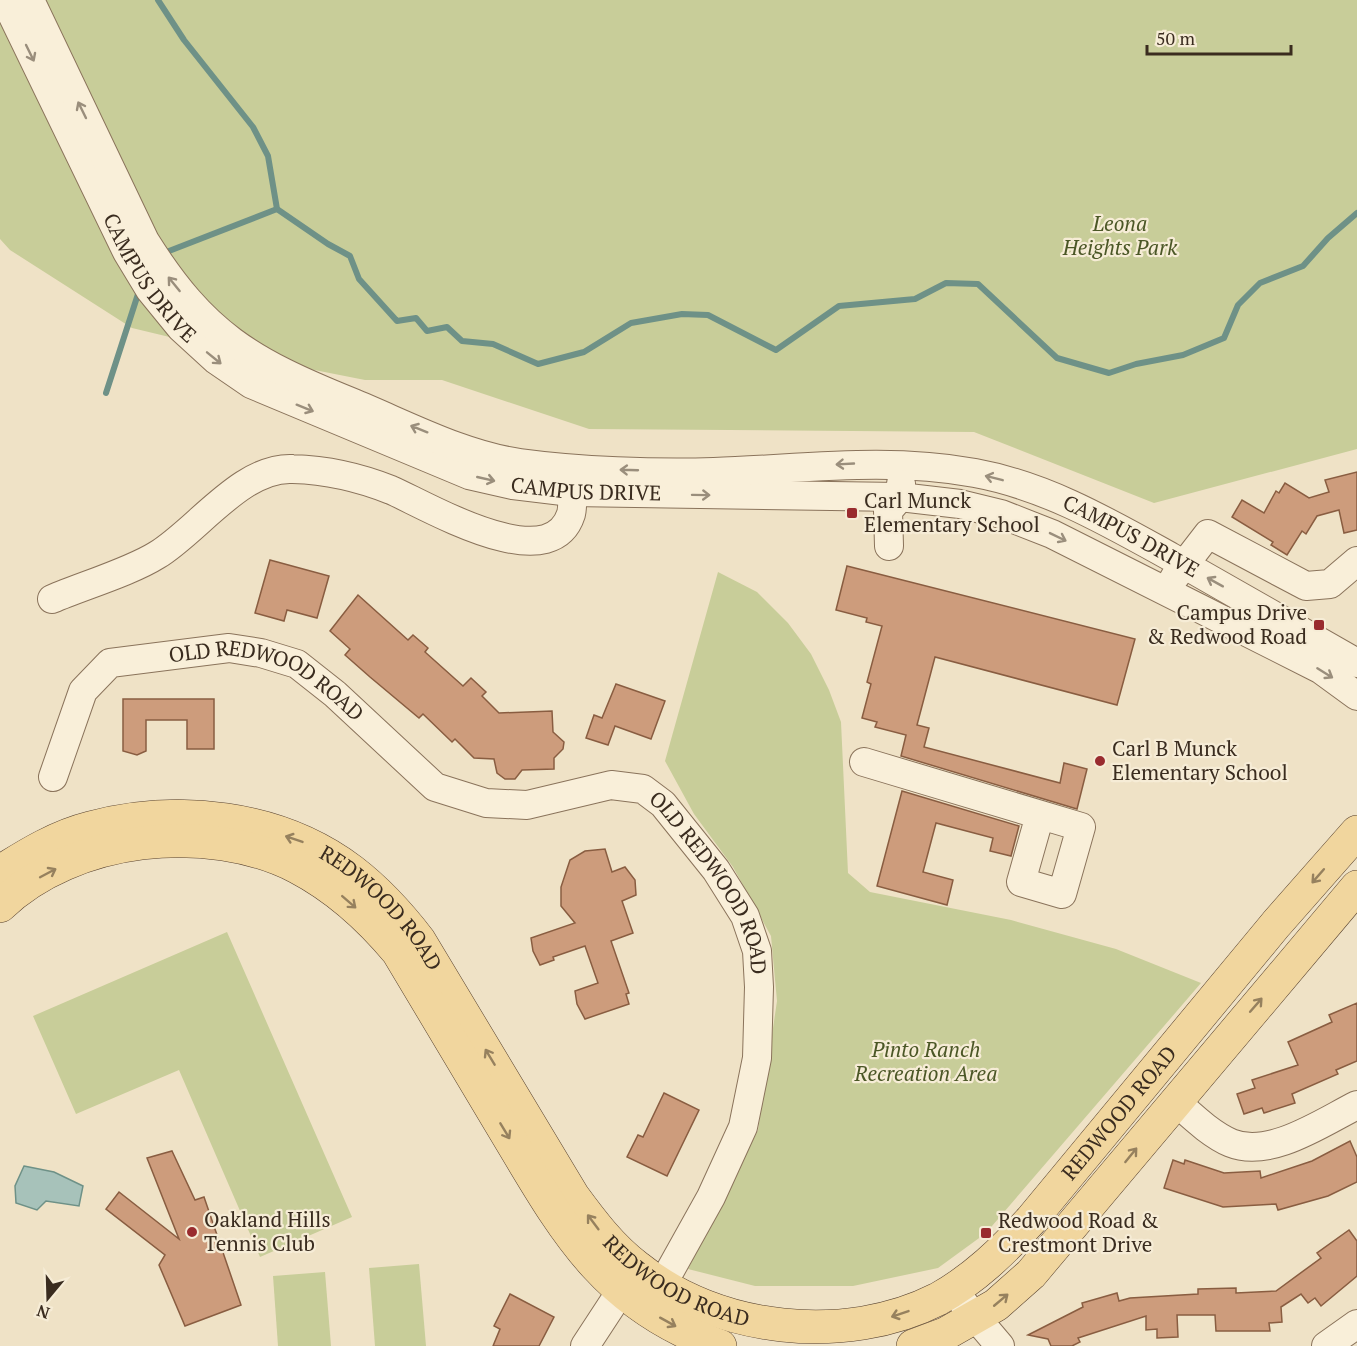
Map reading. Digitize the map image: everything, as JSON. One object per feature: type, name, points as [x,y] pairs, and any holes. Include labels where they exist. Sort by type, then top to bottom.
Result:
[{"type":"main road","name":"REDWOOD ROAD","points":[[0,872],[35,850],[89,828],[151,816],[202,815],[259,828],[307,844],[351,870],[389,903],[419,940],[573,1196],[602,1234],[636,1267],[662,1285],[707,1309],[737,1320],[765,1325],[817,1329],[896,1316],[936,1300],[991,1262],[1031,1220],[1276,924],[1357,832]]},
{"type":"main road","name":"REDWOOD ROAD","points":[[0,906],[46,874],[86,856],[153,841],[200,840],[250,849],[295,866],[336,891],[374,923],[398,952],[550,1206],[584,1255],[642,1308],[698,1338],[720,1346]]},
{"type":"main road","name":"REDWOOD ROAD","points":[[913,1346],[945,1334],[996,1305],[1030,1274],[1068,1232],[1174,1101],[1357,887]]},
{"type":"street","name":"CAMPUS DRIVE","points":[[5,0],[98,168],[167,277],[197,312],[258,374],[469,475],[513,485],[871,463],[903,464],[975,473],[1019,484],[1091,513],[1357,663]]},
{"type":"street","name":"CAMPUS DRIVE","points":[[30,0],[98,168]]},
{"type":"street","points":[[889,546],[888,511],[900,498],[903,464]]},
{"type":"street","points":[[52,599],[155,556],[184,536],[224,499],[250,481],[291,469],[340,475],[390,490],[473,528],[501,537],[531,540],[544,539],[565,525],[571,514],[571,480]]},
{"type":"street","name":"CAMPUS DRIVE","points":[[571,480],[900,498],[960,504],[1001,514],[1052,534],[1167,590],[1320,669],[1357,696]]},
{"type":"street","points":[[1167,590],[1183,564],[1208,534],[1306,586],[1330,584],[1357,561]]},
{"type":"street","name":"OLD REDWOOD ROAD","points":[[53,777],[83,691],[110,663],[229,648],[261,653],[297,664],[335,694],[435,787],[486,803],[527,805],[611,785],[643,789],[663,804],[716,870],[745,916],[757,951],[759,987],[757,1058],[743,1127],[711,1197],[662,1285]]},
{"type":"street","points":[[864,762],[1041,815]]},
{"type":"street","points":[[1174,1101],[1200,1123],[1231,1143],[1266,1146],[1296,1136],[1357,1105]]},
{"type":"street","points":[[953,1289],[1000,1346]]},
{"type":"street","points":[[585,1346],[621,1291]]},
{"type":"street","points":[[1326,1346],[1357,1324]]},
{"type":"green space","name":"Leona Heights Park","points":[[0,0],[1357,0],[1357,449],[1154,503],[974,432],[589,429],[442,380],[365,380],[269,361],[132,328],[10,250],[0,239]]},
{"type":"green space","name":"Pinto Ranch Recreation Area","points":[[718,572],[757,592],[788,623],[811,654],[829,690],[841,722],[848,873],[870,892],[1011,920],[1116,949],[1201,983],[986,1233],[938,1268],[853,1286],[755,1286],[688,1269],[758,1130],[777,1001],[771,936],[733,867],[694,814],[665,761]]},
{"type":"green space","points":[[227,932],[352,1217],[260,1257],[179,1070],[76,1114],[33,1016]]},
{"type":"green space","points":[[419,1264],[426,1346],[375,1346],[369,1268]]},
{"type":"green space","points":[[325,1272],[331,1346],[278,1346],[273,1276]]},
{"type":"water","points":[[24,1166],[54,1172],[83,1186],[79,1206],[46,1201],[37,1210],[16,1203],[15,1186]]},
{"type":"building","points":[[1357,472],[1357,530],[1344,533],[1339,510],[1317,516],[1306,534],[1302,531],[1287,555],[1271,545],[1273,542],[1232,517],[1242,500],[1264,513],[1276,491],[1279,493],[1285,483],[1309,498],[1329,492],[1325,480]]},
{"type":"building","points":[[270,560],[329,576],[317,618],[287,610],[284,621],[255,613]]},
{"type":"building","points":[[847,566],[1135,639],[1117,705],[935,657],[917,725],[929,728],[924,747],[1060,783],[1064,763],[1087,769],[1077,809],[901,756],[906,735],[875,727],[877,722],[862,718],[871,684],[867,682],[882,626],[866,622],[867,618],[836,610]]},
{"type":"building","points":[[358,595],[408,640],[413,635],[428,648],[425,652],[463,686],[471,678],[486,692],[482,696],[499,713],[552,711],[553,732],[564,742],[563,749],[554,758],[554,769],[522,770],[515,779],[505,779],[497,773],[494,759],[474,758],[455,739],[452,742],[423,714],[419,718],[345,655],[350,649],[330,631]]},
{"type":"building","points":[[616,684],[665,701],[651,739],[615,726],[608,745],[586,738],[594,715],[602,718]]},
{"type":"building","points":[[123,699],[214,699],[214,749],[187,749],[187,720],[146,720],[146,751],[137,755],[123,751]]},
{"type":"building","points":[[902,791],[1019,826],[1011,856],[990,851],[993,838],[936,823],[923,872],[953,880],[947,905],[877,886]]},
{"type":"building","points":[[605,849],[612,872],[625,867],[635,880],[636,895],[622,901],[633,933],[611,941],[629,993],[626,994],[629,1004],[585,1019],[577,1004],[575,991],[598,983],[585,946],[553,957],[554,960],[540,965],[533,951],[531,938],[575,923],[561,906],[561,887],[570,860],[585,851]]},
{"type":"building","points":[[1357,1003],[1357,1061],[1336,1070],[1338,1074],[1292,1094],[1295,1103],[1264,1113],[1262,1108],[1244,1114],[1237,1094],[1255,1088],[1252,1080],[1298,1065],[1288,1042],[1332,1022],[1329,1015]]},
{"type":"building","points":[[664,1093],[699,1110],[667,1176],[627,1157],[638,1135],[643,1137]]},
{"type":"building","points":[[1350,1141],[1357,1157],[1357,1182],[1328,1196],[1278,1210],[1276,1204],[1223,1207],[1164,1188],[1173,1160],[1184,1164],[1185,1160],[1224,1173],[1260,1171],[1261,1178],[1312,1161]]},
{"type":"building","name":"Oakland Hills Tennis Club","points":[[172,1151],[195,1200],[204,1197],[241,1305],[185,1326],[159,1265],[165,1255],[106,1209],[119,1192],[179,1239],[147,1158]]},
{"type":"building","points":[[1349,1230],[1357,1241],[1357,1276],[1321,1306],[1315,1298],[1308,1303],[1301,1294],[1281,1307],[1282,1322],[1269,1323],[1270,1331],[1216,1331],[1215,1315],[1177,1315],[1178,1337],[1157,1338],[1157,1329],[1146,1330],[1146,1316],[1078,1338],[1080,1342],[1072,1346],[1051,1346],[1048,1339],[1028,1335],[1083,1307],[1082,1303],[1117,1293],[1119,1301],[1130,1298],[1198,1294],[1198,1289],[1236,1288],[1236,1293],[1276,1291],[1321,1258],[1317,1253]]},
{"type":"building","points":[[510,1294],[554,1317],[539,1346],[493,1346],[500,1329],[494,1326]]},
{"type":"waterway","points":[[158,0],[184,40],[253,127],[268,156],[277,209],[328,244],[350,256],[359,279],[397,321],[416,318],[427,331],[447,327],[462,341],[493,344],[538,364],[584,352],[631,323],[682,314],[708,315],[776,350],[839,306],[915,299],[946,283],[978,284],[1057,358],[1109,373],[1136,364],[1183,355],[1224,338],[1238,305],[1260,283],[1303,266],[1328,238],[1357,213]]},
{"type":"waterway","points":[[169,251],[277,209]]},
{"type":"waterway","points":[[106,393],[139,291]]},
{"type":"place","name":"Carl Munck Elementary School","points":[[852,513]]},
{"type":"place","name":"Campus Drive & Redwood Road","points":[[1319,625]]},
{"type":"place","name":"Carl B Munck Elementary School","points":[[1100,761]]},
{"type":"place","name":"Oakland Hills Tennis Club","points":[[192,1232]]},
{"type":"place","name":"Redwood Road & Crestmont Drive","points":[[986,1233]]}]
